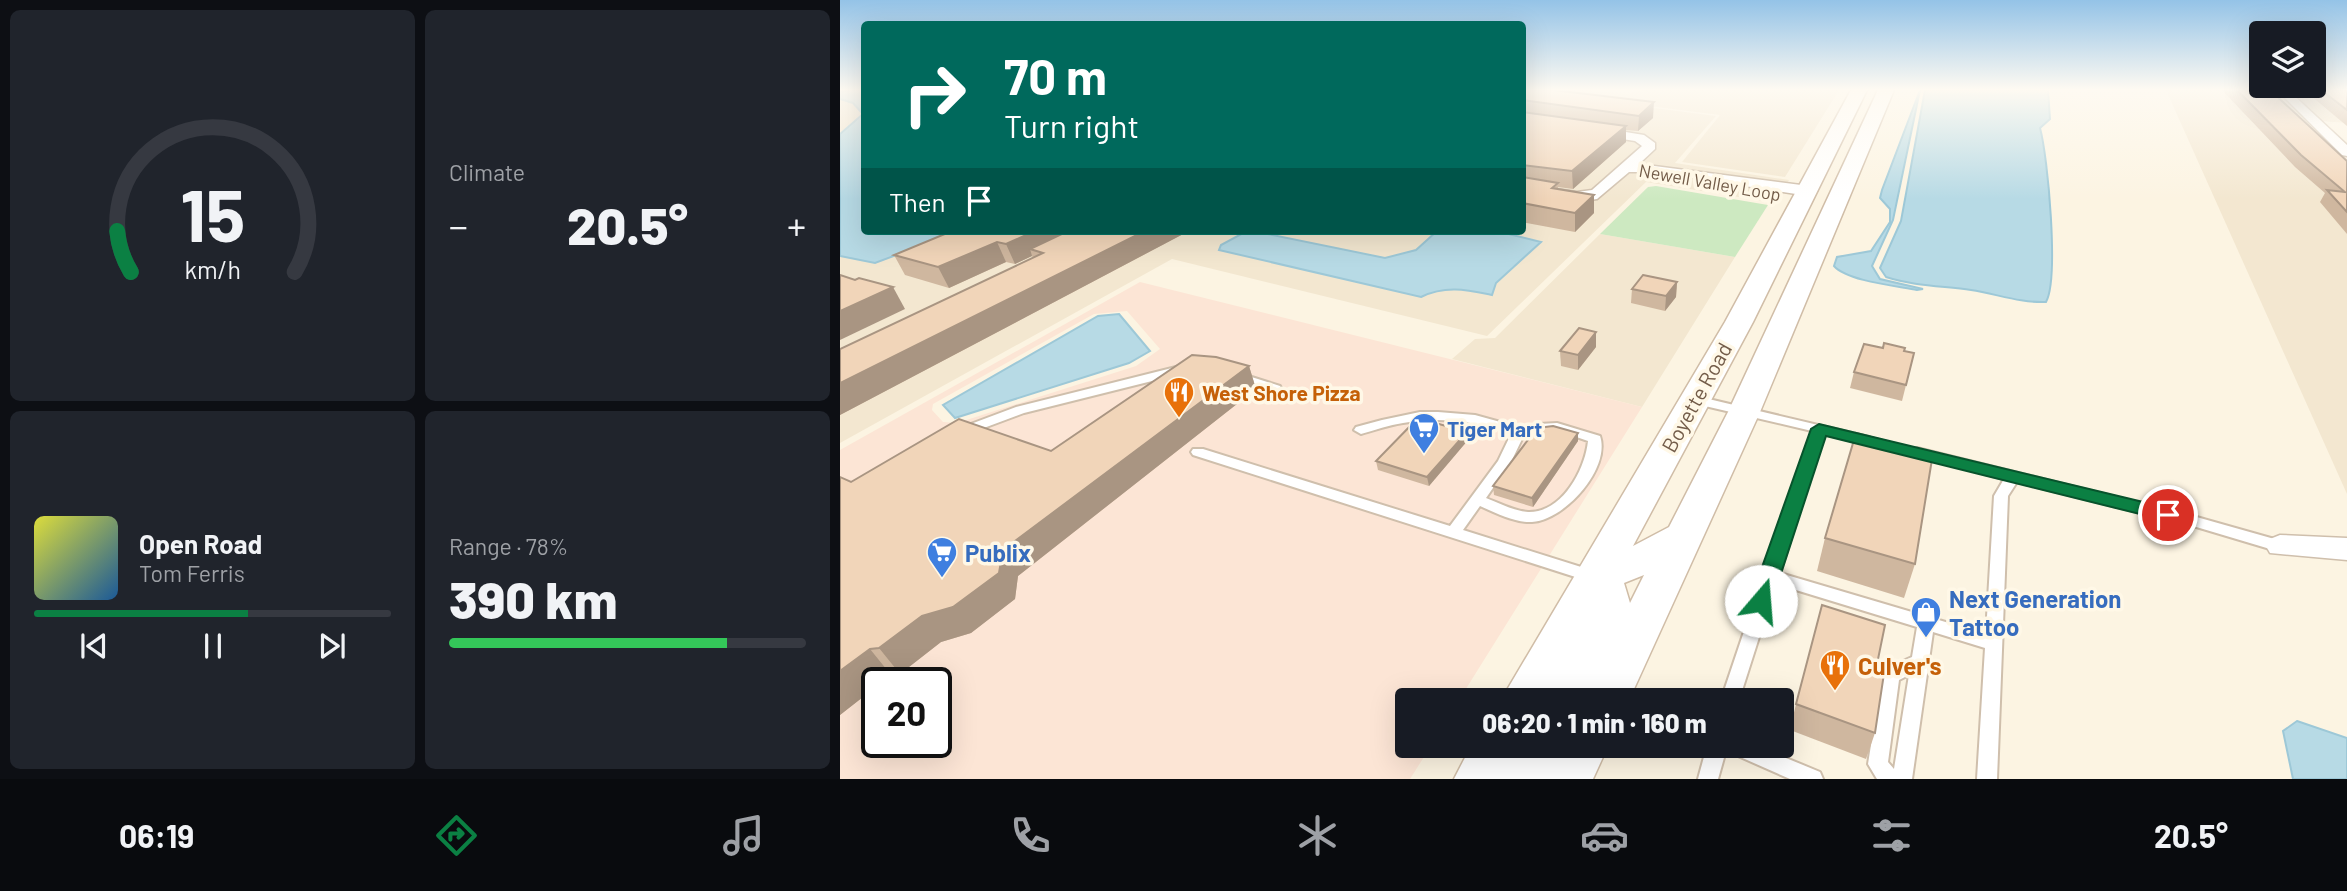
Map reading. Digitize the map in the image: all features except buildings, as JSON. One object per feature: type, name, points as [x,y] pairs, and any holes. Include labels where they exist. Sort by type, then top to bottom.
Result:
[{"type":"main road","name":"Boyette Road","points":[[1532,688],[1695,400],[1808,194],[1841,126]]},
{"type":"main road","points":[[1611,688],[1744,412],[1801,287],[1867,126]]},
{"type":"main road","points":[[1801,287],[1790,271],[1814,218],[1816,205],[1808,194]]},
{"type":"main road","points":[[1571,688],[1608,615],[1608,592],[1594,577],[1637,562],[1684,537]]},
{"type":"main road","points":[[1480,779],[1492,758]]},
{"type":"main road","points":[[1524,779],[1535,758]]},
{"type":"main road","points":[[1567,779],[1577,758]]},
{"type":"street","points":[[2320,126],[2347,152]]},
{"type":"street","points":[[1526,188],[1588,196],[1604,190],[1649,149],[1649,143],[1639,138],[1576,129]]},
{"type":"street","name":"Newell Valley Loop","points":[[1628,168],[1648,174],[1808,194]]},
{"type":"street","points":[[2280,546],[2347,549]]},
{"type":"lane","points":[[946,438],[1020,410],[1178,369],[1192,371]]},
{"type":"lane","points":[[1219,373],[1276,389]]},
{"type":"lane","points":[[1695,400],[1881,444]]},
{"type":"lane","points":[[1361,430],[1391,420],[1436,414],[1490,422],[1516,429],[1518,434]]},
{"type":"lane","points":[[1454,532],[1504,462],[1518,434],[1546,426],[1563,426],[1595,439],[1581,484],[1564,503],[1538,516],[1529,517],[1477,500]]},
{"type":"lane","points":[[1734,688],[1819,429]]},
{"type":"lane","points":[[1905,449],[2280,546]]},
{"type":"lane","points":[[1198,452],[1335,498],[1454,532],[1594,577]]},
{"type":"lane","points":[[1987,779],[2001,496],[2013,476]]},
{"type":"lane","points":[[1769,576],[1992,643]]},
{"type":"lane","points":[[1902,779],[1926,624]]},
{"type":"lane","points":[[1889,779],[1878,764],[1891,675],[1920,662]]},
{"type":"lane","points":[[1708,779],[1714,758]]},
{"type":"lane","points":[[1765,758],[1813,779]]},
{"type":"shaded area","points":[[840,126],[861,126],[861,235],[1526,235],[1526,126],[1707,126],[1675,163],[1789,180],[1776,203],[1646,182],[1487,336],[1172,259],[840,443]]},
{"type":"shaded area","points":[[1711,126],[1816,126],[1785,177],[1682,162]]},
{"type":"shaded area","points":[[2182,126],[2313,126],[2347,159],[2347,494]]},
{"type":"shaded area","points":[[1600,234],[1735,257],[1642,407],[1452,359],[1475,339],[1495,338]]},
{"type":"shaded area","points":[[1140,282],[1642,407],[1466,688],[1395,688],[1395,758],[1423,758],[1410,779],[840,779],[840,450]],"holes":[[[1127,311],[1160,349],[1136,366],[957,423],[943,422],[932,410],[933,404],[1094,314]]]},
{"type":"green space","points":[[1656,186],[1768,205],[1735,257],[1600,234],[1648,187]]},
{"type":"water","points":[[849,126],[861,126],[861,235],[949,235],[875,263],[840,256],[840,134]]},
{"type":"water","points":[[1906,126],[1912,126],[1893,220],[1872,266],[1880,279],[1923,289],[1885,285],[1861,279],[1834,266],[1837,257],[1871,251],[1890,222],[1890,209],[1880,198]]},
{"type":"water","points":[[1918,126],[2042,126],[2052,244],[2050,289],[2046,302],[1886,277],[1880,268],[1901,221]]},
{"type":"water","points":[[1239,235],[1273,235],[1385,258],[1416,250],[1433,235],[1512,235],[1541,242],[1496,283],[1492,295],[1448,290],[1421,297],[1219,250],[1221,245]]},
{"type":"water","points":[[1119,314],[1150,351],[1129,363],[955,418],[943,405],[1098,316]]},
{"type":"water","points":[[2297,721],[2347,738],[2347,779],[2293,779],[2283,731]]},
{"type":"place","name":"West Shore Pizza","points":[[1179,419]]},
{"type":"place","name":"Tiger Mart","points":[[1424,455]]},
{"type":"place","name":"Publix","points":[[942,579]]},
{"type":"place","name":"Next Generation Tattoo","points":[[1926,639]]},
{"type":"place","name":"Culver's","points":[[1835,692]]},
{"type":"route","points":[[1761,601],[1819,429],[2168,515]]}]
